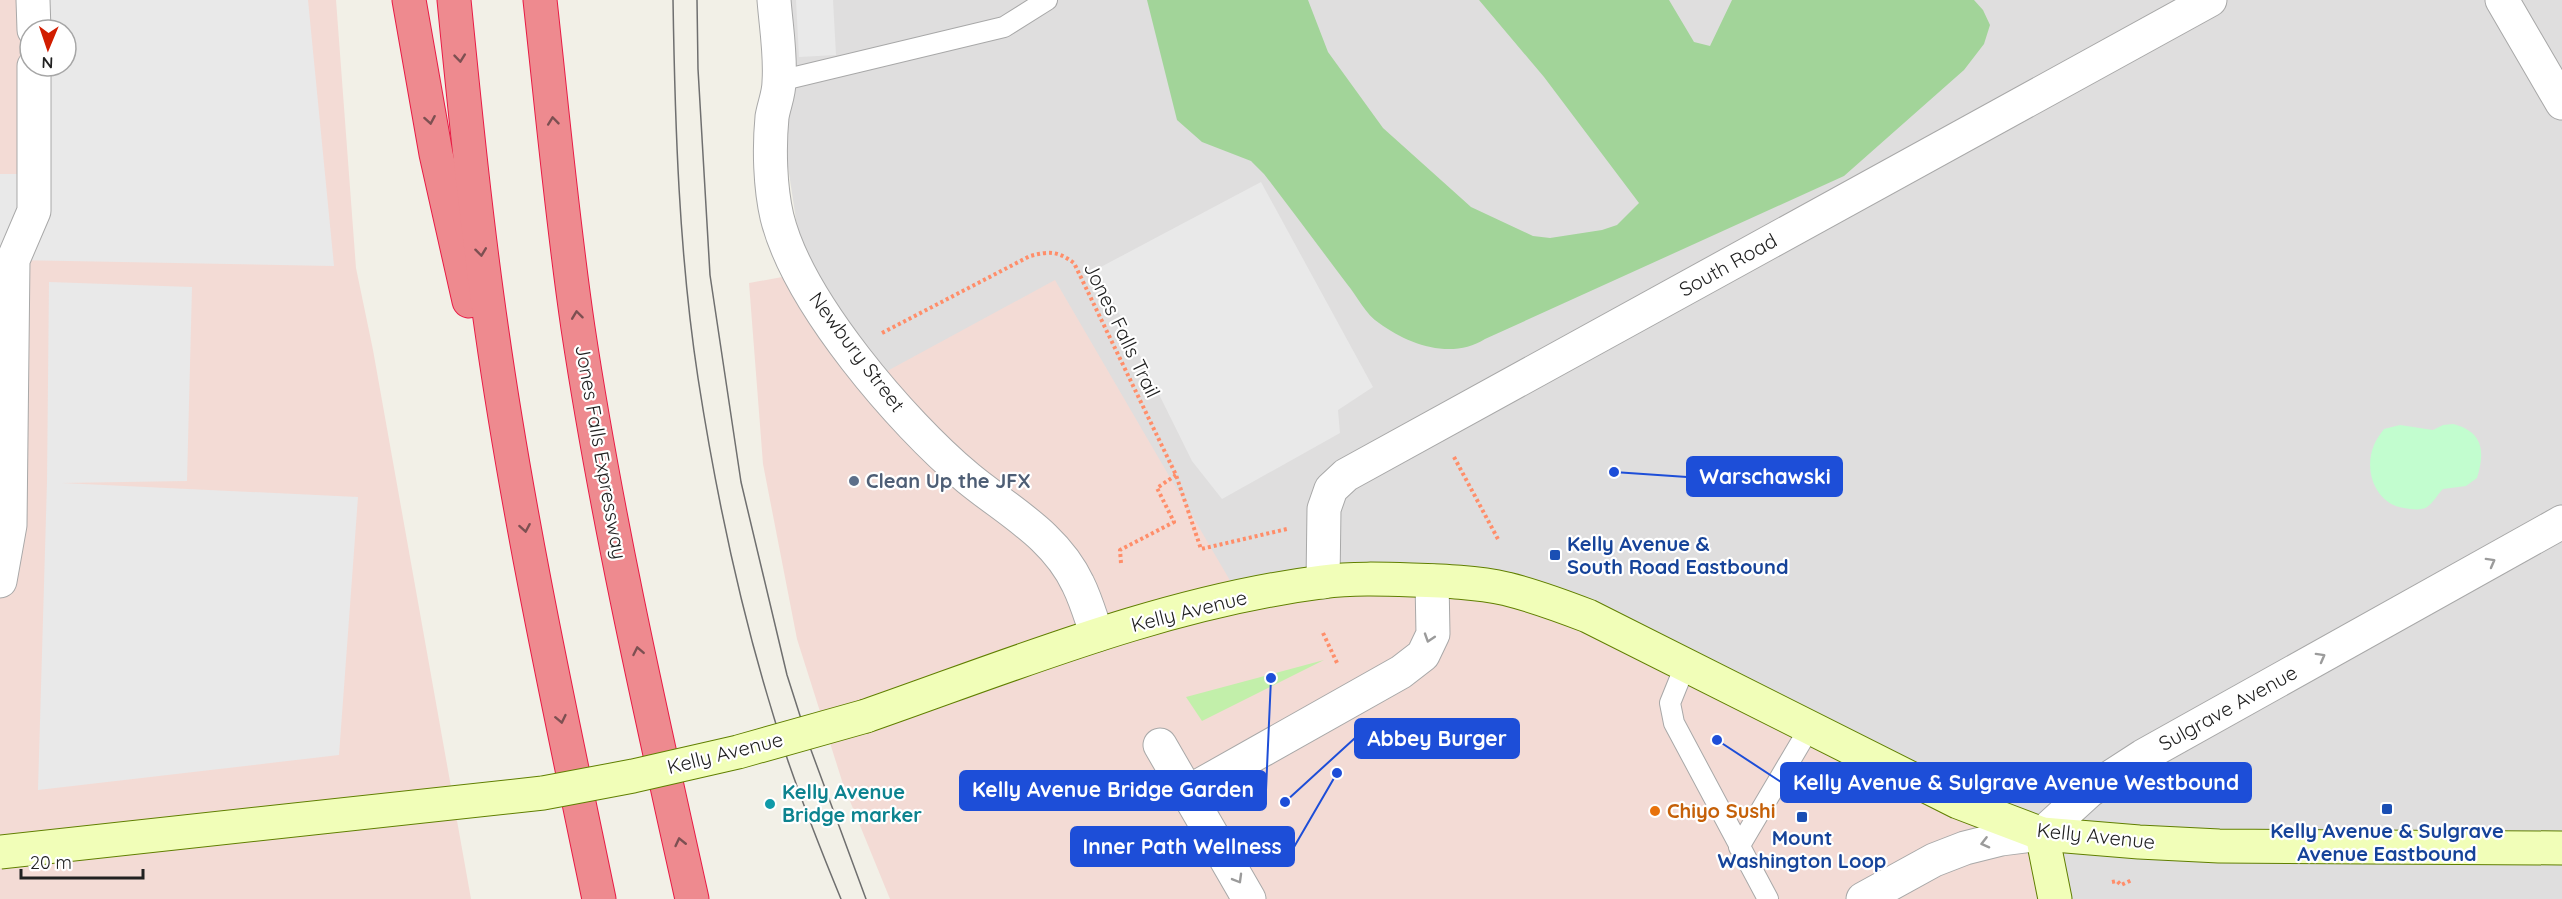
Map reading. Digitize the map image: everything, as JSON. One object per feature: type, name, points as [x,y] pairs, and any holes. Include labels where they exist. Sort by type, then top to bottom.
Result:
[{"type":"highway","points":[[409,0],[436,154],[473,323],[516,478]]},
{"type":"highway","points":[[454,0],[469,150],[492,333],[537,599],[599,899]]},
{"type":"highway","name":"Jones Falls Expressway","points":[[540,0],[578,327],[600,462],[645,688],[692,899]]},
{"type":"main road","name":"Kelly Avenue","points":[[0,852],[543,793],[633,776],[738,752],[867,716],[1097,635],[1188,609],[1261,592],[1323,582],[1364,579],[1432,581],[1505,589],[1543,599],[1588,616],[1958,802],[2042,834],[2220,846],[2562,848]]},
{"type":"main road","points":[[2042,834],[2055,899]]},
{"type":"street","points":[[33,0],[34,18]]},
{"type":"street","name":"Newbury Street","points":[[774,0],[779,81],[772,117],[772,177],[777,216],[794,261],[816,300],[869,375],[920,433],[968,478],[1029,524],[1054,548],[1078,583],[1097,635]]},
{"type":"street","name":"South Road","points":[[1323,582],[1324,509],[1331,489],[1346,475],[2211,0]]},
{"type":"street","points":[[2502,0],[2562,103]]},
{"type":"street","points":[[0,581],[10,525],[14,260],[34,211],[34,78]]},
{"type":"street","name":"Sulgrave Avenue","points":[[2042,834],[2089,791],[2143,756],[2562,522]]},
{"type":"street","points":[[1188,792],[1401,672],[1423,655],[1433,634],[1432,581]]},
{"type":"street","points":[[1160,745],[1249,899]]},
{"type":"street","points":[[1863,899],[1934,860],[1965,848],[2001,839],[2042,834]]},
{"type":"lane","points":[[779,81],[1004,27],[1047,0]]},
{"type":"lane","points":[[1686,666],[1670,703],[1674,723],[1768,899]]},
{"type":"lane","points":[[1739,846],[1810,727]]},
{"type":"path","name":"Jones Falls Trail","points":[[880,334],[1030,256],[1048,251],[1062,254],[1074,262],[1176,476],[1201,549],[1286,529]]},
{"type":"path","points":[[1450,449],[1499,541]]},
{"type":"path","points":[[1120,563],[1120,550],[1174,522],[1157,488],[1176,476]]},
{"type":"path","points":[[1323,633],[1340,669]]},
{"type":"path","points":[[2112,882],[2117,881],[2121,885]]},
{"type":"shaded area","points":[[0,0],[336,0],[356,268],[373,350],[471,899],[0,899]]},
{"type":"shaded area","points":[[33,0],[308,0],[334,266],[14,260],[0,581],[0,174],[35,174],[34,78],[78,78],[78,18],[34,18]]},
{"type":"shaded area","points":[[777,0],[2562,0],[2562,899],[2052,899],[1239,596],[878,376],[804,273],[787,160]]},
{"type":"shaded area","points":[[796,0],[833,0],[836,55],[799,57]]},
{"type":"shaded area","points":[[1261,182],[1373,387],[1338,410],[1340,433],[1222,499],[1192,461],[1097,269]]},
{"type":"shaded area","points":[[804,273],[878,376],[1055,280],[1239,596],[1348,593],[1521,597],[2041,843],[2052,899],[890,899],[843,784],[797,639],[763,464],[749,283]]},
{"type":"shaded area","points":[[49,282],[192,287],[187,481],[62,483],[358,497],[339,755],[38,790],[47,482]]},
{"type":"green space","points":[[1147,0],[1308,0],[1328,52],[1383,128],[1471,207],[1533,236],[1550,238],[1602,230],[1617,225],[1639,203],[1544,77],[1479,0],[1669,0],[1694,42],[1710,46],[1732,0],[1974,0],[1983,10],[1990,25],[1984,44],[1964,70],[1844,176],[1472,345],[1445,349],[1404,338],[1374,320],[1264,174],[1251,161],[1202,142],[1177,120]]},
{"type":"green space","points":[[2453,424],[2471,432],[2480,444],[2481,460],[2477,478],[2466,486],[2443,489],[2429,505],[2422,509],[2404,508],[2386,500],[2374,485],[2370,465],[2374,445],[2384,429],[2400,425],[2433,430],[2443,425]]},
{"type":"green space","points":[[1324,660],[1202,721],[1186,697]]},
{"type":"tram line","points":[[673,0],[677,142],[686,284],[698,378],[715,475],[724,523],[759,667],[800,796],[841,899]]},
{"type":"tram line","points":[[697,0],[698,69],[710,275],[741,482],[787,675],[811,750],[866,899]]},
{"type":"place","name":"Warschawski","points":[[1614,472]]},
{"type":"place","name":"Clean Up the JFX","points":[[854,481]]},
{"type":"place","name":"Kelly Avenue & South Road Eastbound","points":[[1555,555]]},
{"type":"place","name":"Kelly Avenue Bridge Garden","points":[[1271,678]]},
{"type":"place","name":"Kelly Avenue & Sulgrave Avenue Westbound","points":[[1717,740]]},
{"type":"place","name":"Inner Path Wellness","points":[[1337,773]]},
{"type":"place","name":"Abbey Burger","points":[[1285,802]]},
{"type":"place","name":"Kelly Avenue Bridge marker","points":[[770,804]]},
{"type":"place","name":"Kelly Avenue & Sulgrave Avenue Eastbound","points":[[2387,809]]},
{"type":"place","name":"Chiyo Sushi","points":[[1655,811]]},
{"type":"place","name":"Mount Washington Loop","points":[[1802,817]]}]
